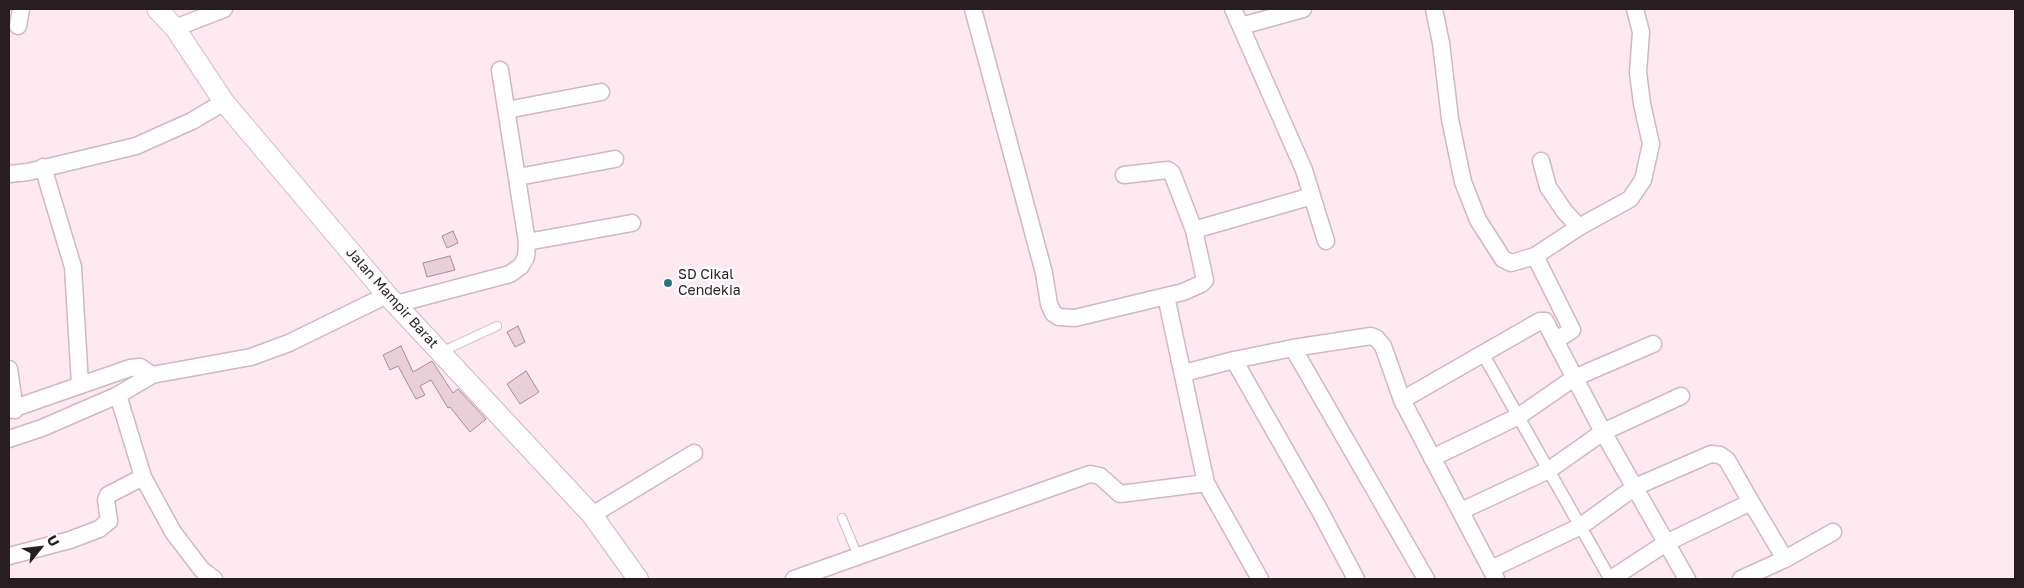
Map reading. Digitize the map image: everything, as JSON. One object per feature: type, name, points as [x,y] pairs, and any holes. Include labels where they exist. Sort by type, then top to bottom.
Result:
[{"type":"street","points":[[18,26],[21,9]]},
{"type":"street","name":"Jalan Mampir Barat","points":[[157,9],[174,28],[224,102],[391,300],[592,515],[638,579]]},
{"type":"street","points":[[174,28],[224,9]]},
{"type":"street","points":[[973,9],[1053,313],[1059,317],[1075,318],[1166,296],[1194,287],[1205,280],[1194,230],[1172,174],[1168,170],[1124,174]]},
{"type":"street","points":[[1233,9],[1304,170],[1326,241]]},
{"type":"street","points":[[1241,26],[1303,9]]},
{"type":"street","points":[[1434,9],[1441,43],[1450,119],[1463,182],[1478,220],[1507,262],[1511,263],[1535,256],[1579,227],[1630,199],[1643,180],[1649,161],[1651,144],[1642,104],[1638,72],[1641,32],[1635,9]]},
{"type":"street","points":[[9,439],[42,428],[118,395],[152,375],[251,357],[391,300],[510,274],[521,266],[526,257],[527,242],[500,70]]},
{"type":"street","points":[[507,110],[601,92]]},
{"type":"street","points":[[9,174],[136,146],[192,121],[224,102]]},
{"type":"street","points":[[518,177],[615,158]]},
{"type":"street","points":[[1541,161],[1548,187],[1565,212],[1579,227]]},
{"type":"street","points":[[43,167],[72,267],[80,384]]},
{"type":"street","points":[[1194,230],[1312,196]]},
{"type":"street","points":[[527,242],[632,223]]},
{"type":"street","points":[[1535,256],[1572,330],[1555,341]]},
{"type":"street","points":[[1166,296],[1206,483],[1260,579]]},
{"type":"street","points":[[1402,400],[1540,321],[1547,323],[1603,432],[1687,579]]},
{"type":"street","points":[[1184,373],[1293,348],[1365,336],[1376,338],[1383,346],[1402,400],[1494,574],[1581,526],[1635,487],[1711,454],[1720,455],[1727,460],[1785,559]]},
{"type":"street","points":[[1432,458],[1519,416],[1574,378],[1653,344]]},
{"type":"street","points":[[1293,348],[1426,579]]},
{"type":"street","points":[[1483,354],[1611,579],[1666,543],[1751,502]]},
{"type":"street","points":[[1234,360],[1320,511],[1356,579]]},
{"type":"street","points":[[9,369],[12,410],[80,384],[130,368],[140,367],[152,375]]},
{"type":"street","points":[[118,395],[143,477],[174,532],[202,570],[214,579]]},
{"type":"street","points":[[1461,511],[1549,470],[1603,432],[1681,396]]},
{"type":"street","points":[[592,515],[694,452]]},
{"type":"street","points":[[794,579],[1090,474],[1100,476],[1120,494],[1206,483]]},
{"type":"street","points":[[9,556],[70,540],[100,529],[108,522],[106,500],[108,495],[143,477]]},
{"type":"street","points":[[1741,579],[1785,559],[1833,532]]},
{"type":"lane","points":[[441,352],[497,326]]},
{"type":"lane","points":[[842,518],[858,556]]},
{"type":"building","points":[[453,231],[458,243],[447,248],[442,236]]},
{"type":"building","points":[[450,256],[455,270],[427,277],[423,263]]},
{"type":"building","points":[[518,326],[525,342],[515,347],[507,332]]},
{"type":"building","points":[[401,346],[413,372],[432,361],[453,393],[458,389],[486,419],[470,432],[450,407],[448,408],[431,380],[420,386],[425,395],[416,399],[398,366],[390,370],[383,355]]},
{"type":"building","points":[[526,371],[539,392],[520,404],[507,384]]},
{"type":"place","name":"SD Cikal Cendekia","points":[[668,283]]}]
